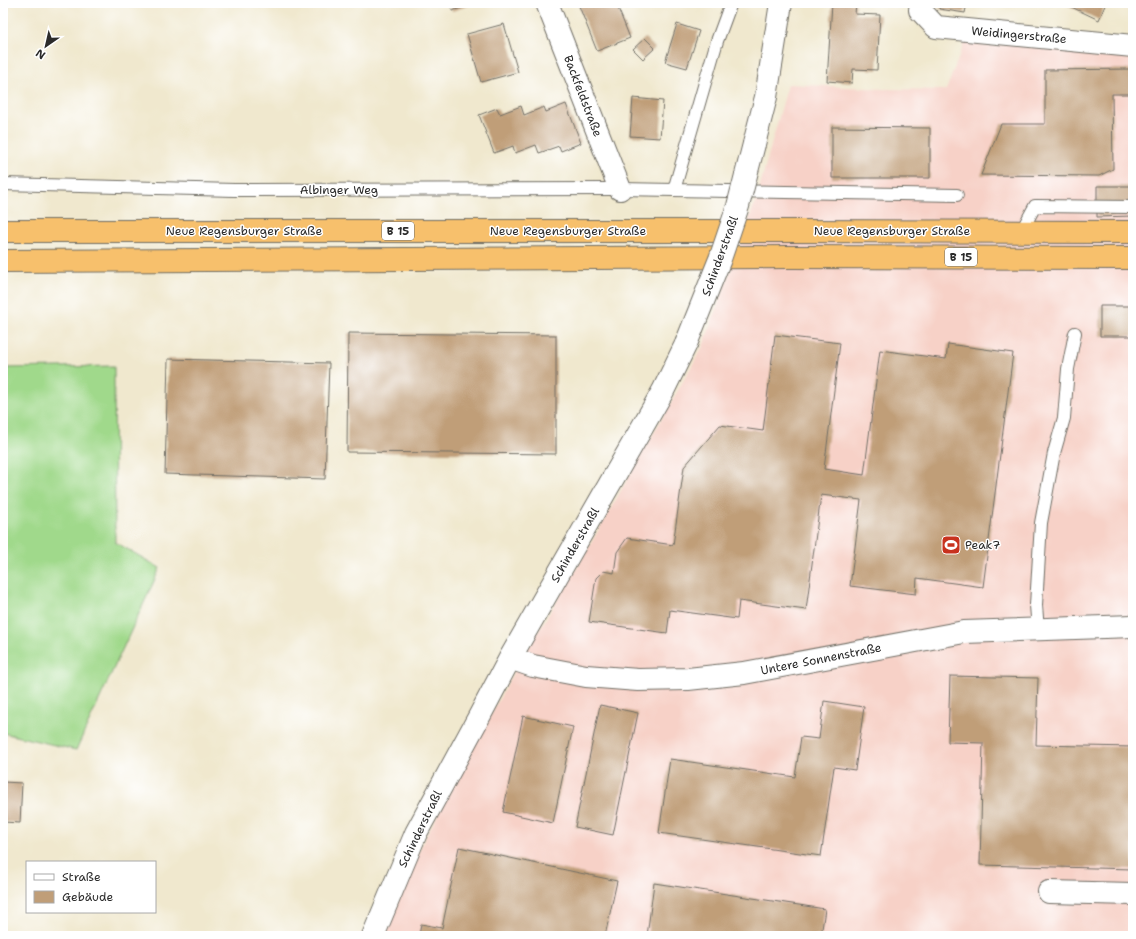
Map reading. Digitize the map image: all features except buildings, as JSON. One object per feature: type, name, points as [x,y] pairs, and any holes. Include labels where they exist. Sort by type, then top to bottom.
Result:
[{"type":"highway","name":"Neue Regensburger Straße","points":[[3,231],[1133,232]]},
{"type":"highway","name":"B 15","points":[[3,261],[789,257],[1133,258]]},
{"type":"street","name":"Backfeldstraße","points":[[547,3],[620,189]]},
{"type":"street","name":"Schinderstraßl","points":[[373,936],[416,833],[510,658],[663,391],[686,344],[720,259],[738,206],[766,97],[781,3]]},
{"type":"street","name":"Weidingerstraße","points":[[921,3],[920,10],[936,27],[1133,46]]},
{"type":"street","name":"Untere Sonnenstraße","points":[[510,658],[533,666],[586,676],[638,680],[688,679],[744,673],[964,632],[1133,626]]},
{"type":"street","points":[[1049,892],[1133,894]]},
{"type":"lane","points":[[674,190],[717,41],[731,3]]},
{"type":"lane","name":"Albinger Weg","points":[[3,184],[234,190],[620,189],[957,194]]},
{"type":"lane","points":[[1021,232],[1035,206],[1133,207]]},
{"type":"lane","points":[[1038,630],[1036,605],[1041,522],[1054,453],[1064,418],[1068,369],[1075,333]]},
{"type":"shaded area","points":[[967,36],[1133,54],[1133,936],[383,936],[423,842],[514,671],[578,566],[703,346],[756,200],[788,84],[884,89],[946,90]]},
{"type":"green space","points":[[114,366],[115,542],[160,568],[76,750],[3,733],[3,368]]},
{"type":"place","name":"Peak7","points":[[951,545]]}]
